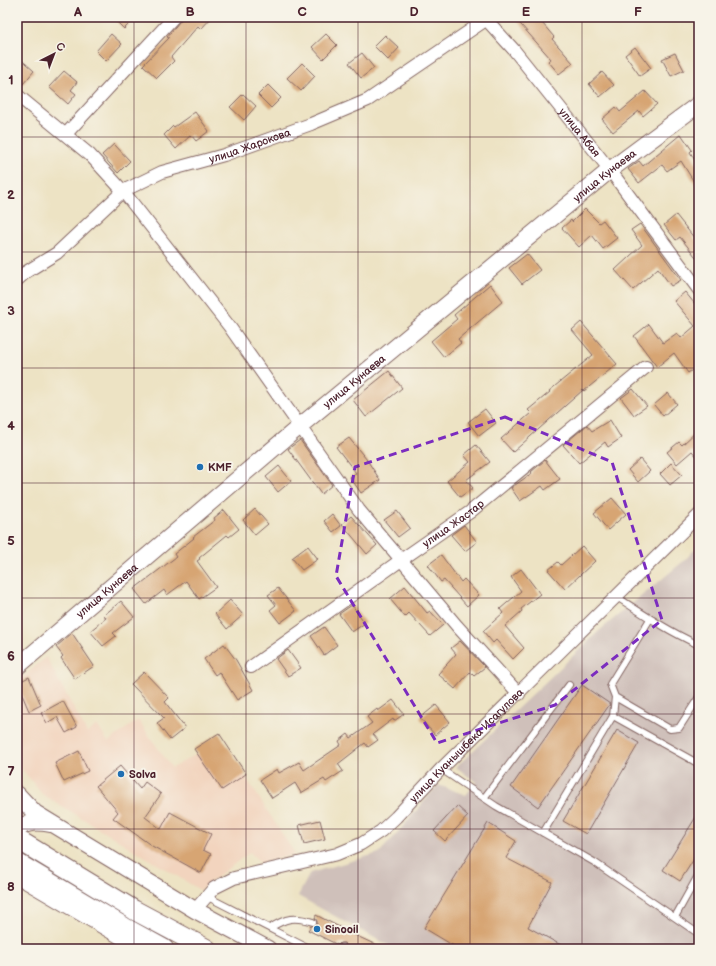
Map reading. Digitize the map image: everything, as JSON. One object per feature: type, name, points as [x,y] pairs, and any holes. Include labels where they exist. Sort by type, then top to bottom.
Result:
[{"type":"highway","points":[[17,839],[134,910],[207,949]]},
{"type":"highway","points":[[17,863],[124,927],[164,949]]},
{"type":"main road","name":"улица Кунаева","points":[[17,667],[300,426],[610,170],[699,104]]},
{"type":"main road","points":[[17,794],[36,813],[53,824],[195,910],[268,949]]},
{"type":"main road","points":[[17,829],[23,825],[34,822],[53,824]]},
{"type":"main road","points":[[17,875],[143,949]]},
{"type":"street","points":[[66,134],[174,17]]},
{"type":"street","name":"улица Абая","points":[[487,18],[610,170],[699,290]]},
{"type":"street","name":"улица Жарокова","points":[[17,280],[26,272],[57,253],[123,191],[162,172],[224,155],[311,124],[368,100],[487,18]]},
{"type":"street","points":[[17,95],[90,155],[123,191],[229,326],[359,510],[457,626],[519,694]]},
{"type":"street","name":"улица Жастар","points":[[251,668],[470,512],[646,367]]},
{"type":"street","name":"улица Куанышбека Исагулова","points":[[195,910],[214,888],[234,878],[337,854],[361,844],[381,830],[396,817],[441,769],[519,694],[699,515]]},
{"type":"lane","points":[[617,597],[650,618],[699,645]]},
{"type":"lane","points":[[543,833],[613,716],[614,696],[610,684],[650,618]]},
{"type":"lane","points":[[484,798],[569,685]]},
{"type":"lane","points":[[614,696],[670,729],[679,728],[699,696]]},
{"type":"lane","points":[[613,716],[699,764]]},
{"type":"lane","points":[[441,769],[484,798],[594,862],[699,934]]},
{"type":"lane","points":[[675,917],[699,874]]},
{"type":"lane","points":[[206,896],[310,949]]},
{"type":"lane","points":[[270,928],[283,920],[302,918],[312,922]]},
{"type":"highlighted area","points":[[505,417],[612,462],[662,620],[555,705],[437,743],[336,576],[355,467]]},
{"type":"shaded area","points":[[699,545],[699,949],[395,949],[298,896],[310,873],[379,853],[438,785],[466,795],[476,782],[456,767],[599,631],[685,560]]},
{"type":"shaded area","points":[[46,657],[87,733],[97,725],[108,742],[138,720],[172,768],[222,740],[295,854],[261,863],[250,852],[200,890],[42,794],[22,769],[17,759],[17,686],[22,678]]},
{"type":"building","points":[[112,17],[136,17],[124,29]]},
{"type":"building","points":[[183,17],[212,17],[201,29],[198,26],[171,57],[174,61],[157,78],[143,65],[169,38],[167,37]]},
{"type":"building","points":[[514,17],[537,17],[554,37],[552,39],[573,63],[559,74],[548,61],[551,59]]},
{"type":"building","points":[[111,34],[122,44],[106,61],[96,51]]},
{"type":"building","points":[[326,34],[337,45],[323,59],[312,47]]},
{"type":"building","points":[[385,35],[399,48],[388,60],[374,46]]},
{"type":"building","points":[[635,47],[651,68],[640,76],[625,55]]},
{"type":"building","points":[[362,53],[374,68],[361,78],[349,63]]},
{"type":"building","points":[[675,53],[684,70],[671,76],[662,59]]},
{"type":"building","points":[[17,56],[34,71],[23,84],[17,79]]},
{"type":"building","points":[[302,63],[315,76],[301,91],[287,78]]},
{"type":"building","points":[[64,71],[77,82],[71,90],[76,94],[68,104],[49,87]]},
{"type":"building","points":[[602,72],[614,85],[600,97],[589,84]]},
{"type":"building","points":[[268,85],[281,98],[271,108],[258,95]]},
{"type":"building","points":[[645,91],[657,104],[643,116],[639,111],[613,132],[602,119],[616,107],[620,112]]},
{"type":"building","points":[[243,94],[256,106],[244,120],[230,107]]},
{"type":"building","points":[[195,112],[209,131],[196,141],[191,135],[176,149],[164,135],[173,126],[174,127]]},
{"type":"building","points":[[681,134],[692,150],[690,152],[699,167],[699,190],[681,161],[667,171],[662,165],[639,183],[628,169],[639,161],[643,166]]},
{"type":"building","points":[[114,144],[130,161],[118,173],[102,155]]},
{"type":"building","points":[[585,209],[599,223],[603,220],[617,238],[603,249],[592,235],[579,247],[562,228],[571,220],[572,222]]},
{"type":"building","points":[[676,215],[699,244],[699,261],[680,237],[676,240],[664,225]]},
{"type":"building","points":[[640,224],[681,280],[671,286],[658,268],[633,290],[615,270],[642,245],[631,230]]},
{"type":"building","points":[[527,254],[540,270],[522,284],[509,268]]},
{"type":"building","points":[[490,284],[503,301],[458,339],[461,343],[444,357],[431,341],[457,319],[454,315]]},
{"type":"building","points":[[685,292],[699,309],[699,365],[688,373],[674,353],[657,367],[634,336],[649,324],[663,343],[677,333],[681,338],[695,326],[674,301]]},
{"type":"building","points":[[581,322],[617,364],[584,391],[583,390],[513,452],[501,439],[531,413],[528,410],[593,355],[572,330]]},
{"type":"building","points":[[389,371],[402,388],[366,417],[353,400]]},
{"type":"building","points":[[633,389],[647,406],[634,415],[621,398]]},
{"type":"building","points":[[668,393],[677,404],[663,416],[654,405]]},
{"type":"building","points":[[485,409],[496,423],[479,436],[468,422]]},
{"type":"building","points":[[610,420],[621,438],[608,447],[605,442],[579,463],[563,445],[587,425],[592,431]]},
{"type":"building","points":[[699,429],[699,459],[692,451],[677,464],[667,452],[679,442],[682,445]]},
{"type":"building","points":[[349,438],[367,460],[380,480],[361,493],[350,477],[356,473],[336,447]]},
{"type":"building","points":[[300,440],[332,485],[321,494],[288,449]]},
{"type":"building","points":[[476,445],[490,462],[466,480],[473,488],[460,497],[447,481],[470,462],[464,455]]},
{"type":"building","points":[[640,459],[650,471],[638,482],[628,470]]},
{"type":"building","points":[[545,460],[560,479],[545,490],[542,486],[520,501],[511,488],[532,473],[531,472]]},
{"type":"building","points":[[671,463],[682,475],[670,485],[660,474]]},
{"type":"building","points":[[279,466],[291,481],[278,492],[266,477]]},
{"type":"building","points":[[612,498],[626,514],[608,530],[594,513]]},
{"type":"building","points":[[255,509],[268,524],[255,535],[243,520]]},
{"type":"building","points":[[224,510],[239,529],[229,537],[227,535],[197,561],[216,587],[199,599],[186,581],[167,595],[164,590],[146,604],[134,589],[176,557],[174,554],[215,520],[214,518]]},
{"type":"building","points":[[397,511],[410,528],[398,537],[384,520]]},
{"type":"building","points":[[332,514],[341,526],[333,532],[324,521]]},
{"type":"building","points":[[351,516],[377,545],[367,554],[342,524]]},
{"type":"building","points":[[464,525],[477,542],[465,551],[451,535]]},
{"type":"building","points":[[308,546],[318,559],[302,570],[292,558]]},
{"type":"building","points":[[582,546],[595,561],[565,589],[548,570],[558,562],[561,565]]},
{"type":"building","points":[[441,555],[461,582],[464,579],[479,595],[467,606],[444,580],[441,582],[428,565]]},
{"type":"building","points":[[521,569],[540,594],[521,609],[522,611],[505,626],[524,648],[513,659],[496,640],[493,643],[483,631],[503,613],[500,609],[521,591],[511,577]]},
{"type":"building","points":[[405,586],[427,613],[430,611],[443,625],[430,636],[409,613],[405,617],[390,599]]},
{"type":"building","points":[[278,588],[296,611],[280,623],[270,610],[276,605],[268,595]]},
{"type":"building","points":[[230,600],[243,615],[227,629],[215,614]]},
{"type":"building","points":[[121,601],[134,617],[113,633],[116,636],[103,646],[90,631],[106,618],[104,615]]},
{"type":"building","points":[[352,605],[365,623],[352,632],[339,614]]},
{"type":"building","points":[[324,627],[337,645],[324,655],[311,636]]},
{"type":"building","points":[[72,633],[94,666],[75,679],[61,658],[63,656],[56,647]]},
{"type":"building","points":[[460,641],[485,667],[474,676],[470,672],[455,689],[438,674],[456,654],[451,648]]},
{"type":"building","points":[[224,644],[236,660],[253,690],[237,700],[219,672],[215,675],[204,659]]},
{"type":"building","points":[[288,650],[301,668],[288,676],[276,659]]},
{"type":"building","points":[[144,672],[169,698],[165,702],[185,728],[170,740],[157,723],[164,718],[131,684]]},
{"type":"building","points":[[29,677],[41,705],[29,711],[17,683]]},
{"type":"building","points":[[582,685],[610,704],[538,807],[511,787]]},
{"type":"building","points":[[393,700],[404,714],[394,721],[393,719],[373,734],[378,740],[368,747],[365,743],[338,764],[343,771],[326,782],[324,779],[301,793],[295,783],[272,798],[260,780],[277,769],[279,773],[299,762],[304,770],[341,745],[339,741],[348,734],[351,738],[372,723],[367,717],[377,709],[378,711]]},
{"type":"building","points":[[63,701],[77,727],[66,733],[57,717],[47,723],[41,713]]},
{"type":"building","points":[[436,705],[450,722],[435,735],[420,718]]},
{"type":"building","points":[[617,730],[639,743],[586,834],[563,821]]},
{"type":"building","points":[[219,733],[246,774],[222,790],[194,749]]},
{"type":"building","points":[[79,751],[88,771],[64,782],[55,763]]},
{"type":"building","points":[[120,766],[140,789],[145,782],[161,794],[145,817],[161,829],[170,812],[211,834],[203,850],[211,854],[201,873],[152,846],[113,818],[118,812],[96,786]]},
{"type":"building","points":[[457,806],[468,816],[445,841],[434,831]]},
{"type":"building","points":[[699,812],[699,851],[680,881],[663,870]]},
{"type":"building","points":[[320,820],[325,839],[304,844],[299,825]]},
{"type":"building","points":[[488,823],[516,841],[506,858],[552,882],[528,927],[568,949],[459,949],[424,928]]},
{"type":"building","points":[[316,915],[385,949],[346,949],[346,945],[344,943],[340,943],[338,945],[308,930],[311,926],[317,924],[315,918]]},
{"type":"place","name":"KMF","points":[[200,467]]},
{"type":"place","name":"Solva","points":[[121,774]]},
{"type":"place","name":"Sinooil","points":[[317,929]]}]
